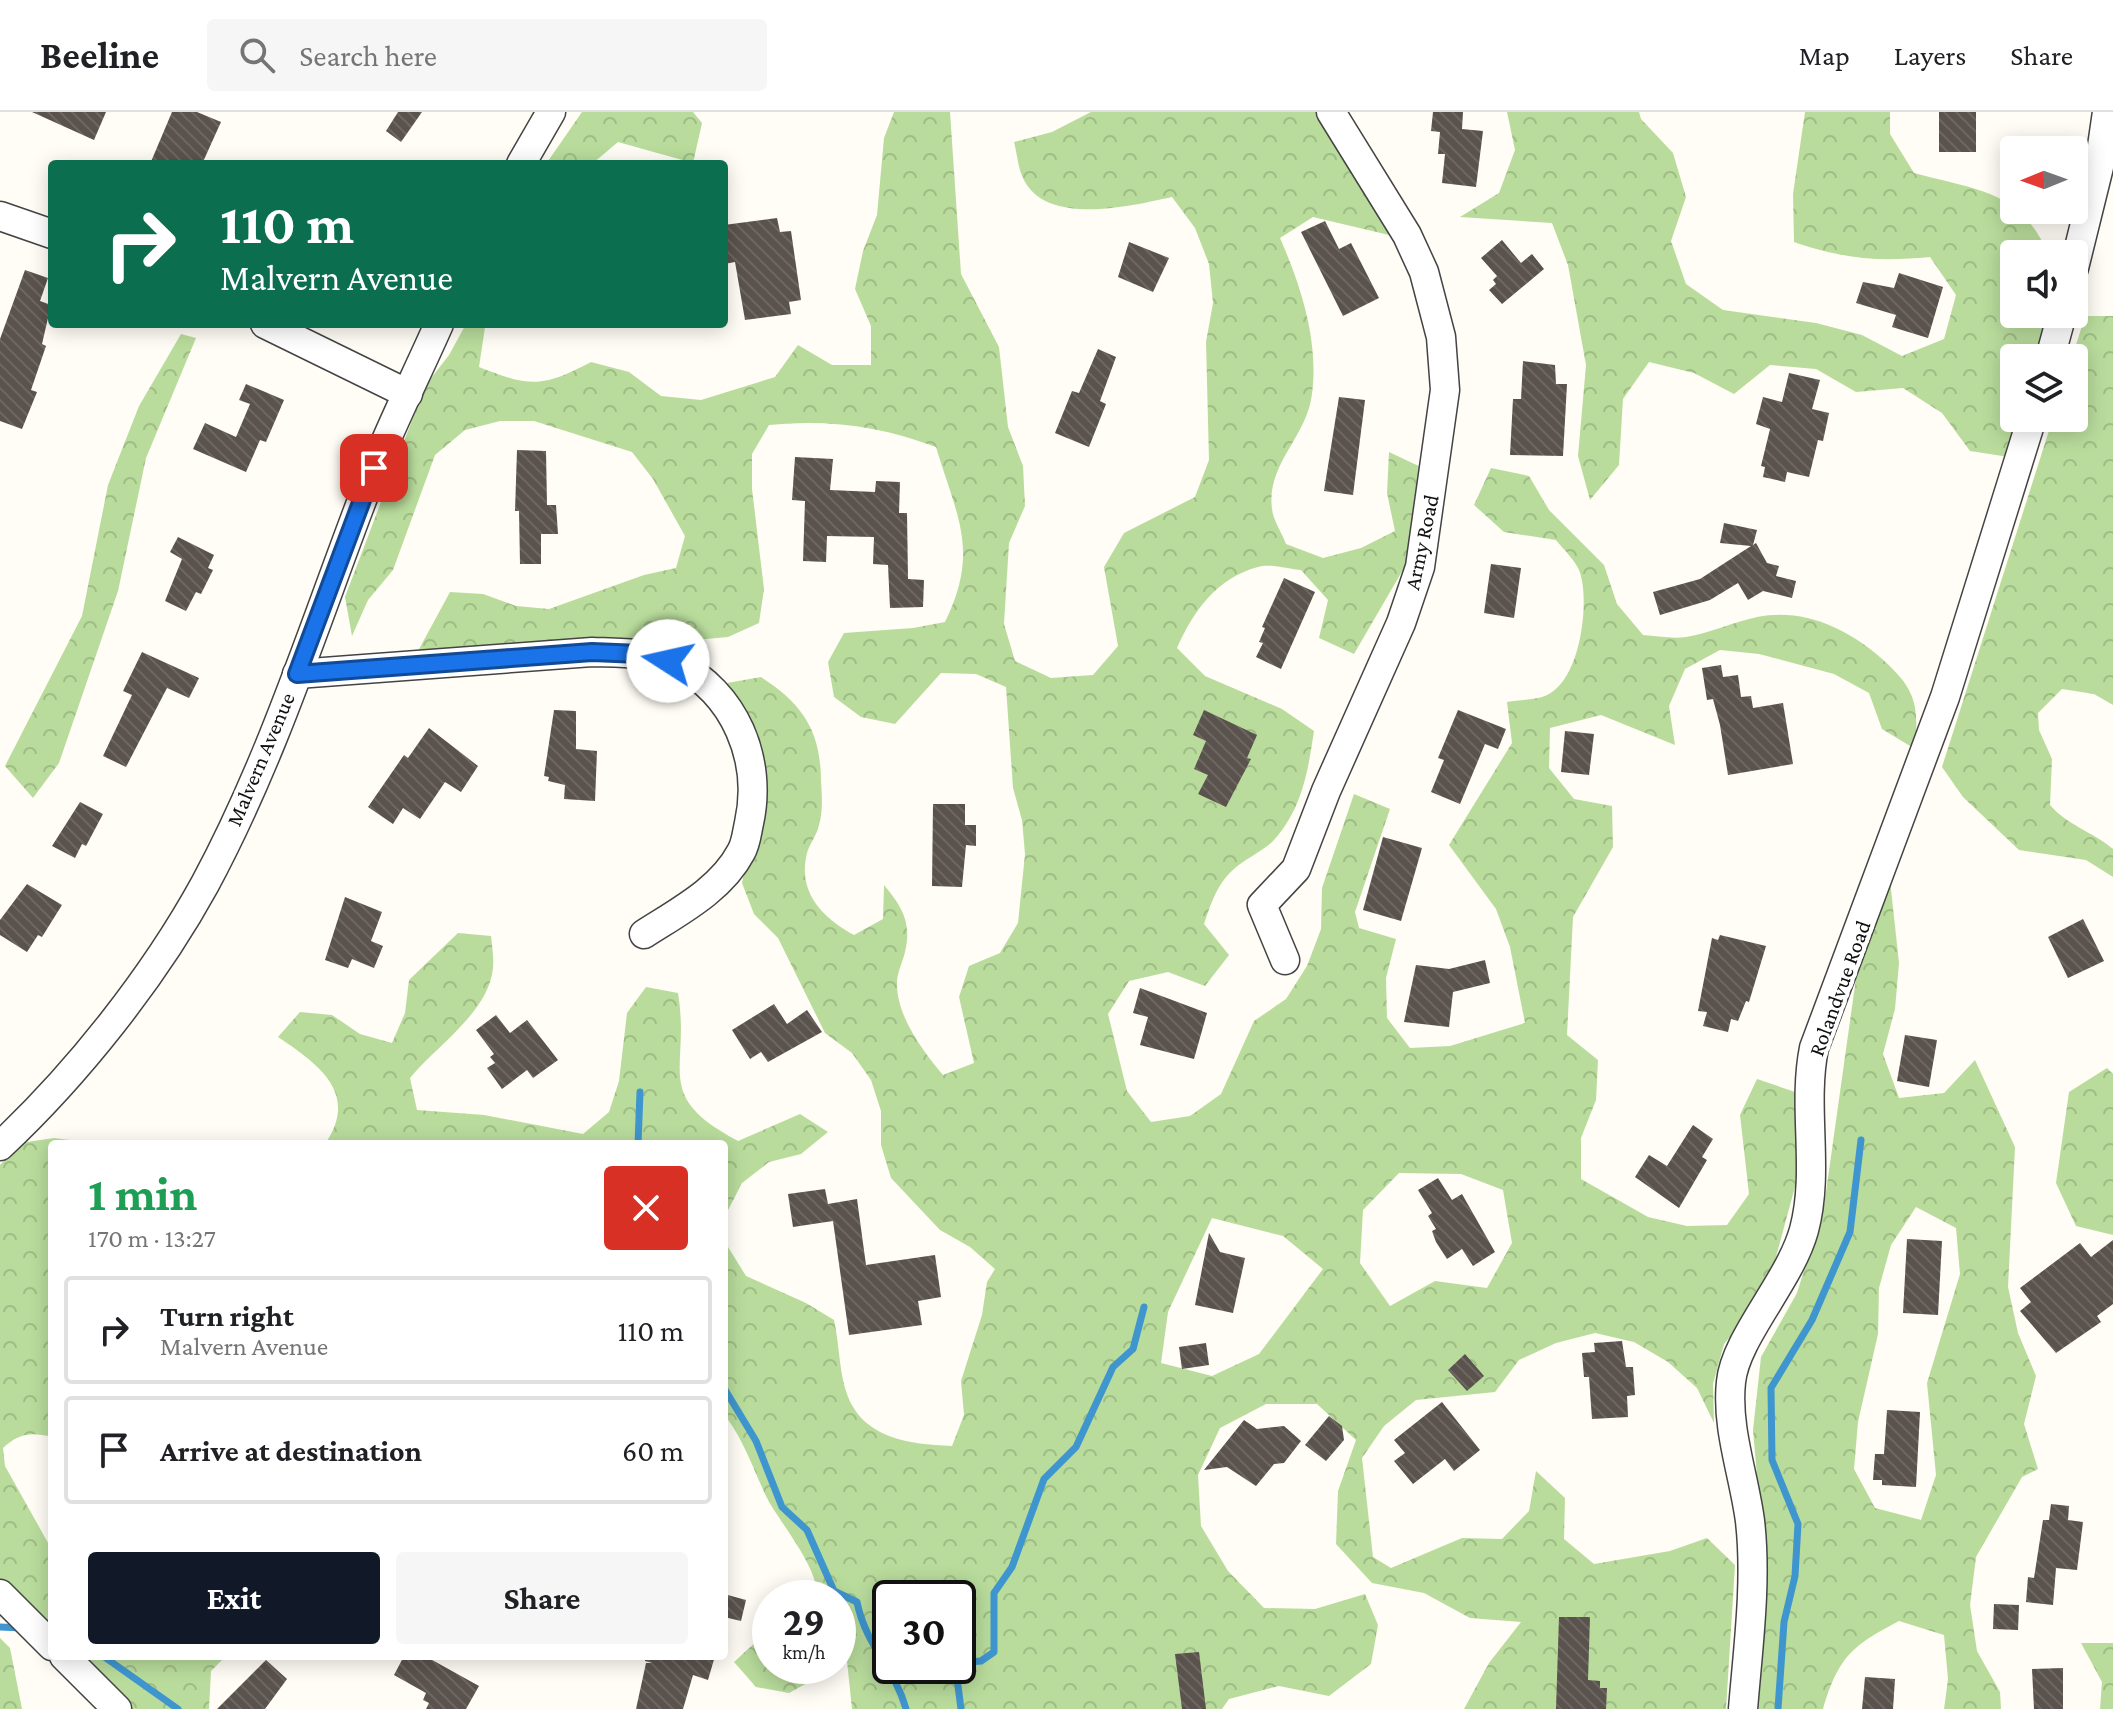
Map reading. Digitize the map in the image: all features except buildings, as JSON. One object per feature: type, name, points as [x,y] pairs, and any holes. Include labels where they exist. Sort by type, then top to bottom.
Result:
[{"type":"street","points":[[523,160],[551,112]]},
{"type":"street","name":"Army Road","points":[[1285,960],[1262,905],[1296,869],[1332,778],[1401,623],[1420,567],[1445,390],[1443,345],[1424,272],[1407,235],[1331,112]]},
{"type":"street","points":[[2081,240],[2099,167],[2107,112]]},
{"type":"street","points":[[0,216],[48,233]]},
{"type":"street","points":[[273,328],[408,394]]},
{"type":"street","name":"Malvern Avenue","points":[[0,1146],[69,1073],[150,972],[205,884],[297,674],[374,468],[437,328]]},
{"type":"street","name":"Rolandvue Road","points":[[1743,1709],[1750,1590],[1750,1521],[1739,1470],[1732,1408],[1731,1383],[1736,1358],[1789,1271],[1803,1234],[1810,1203],[1809,1074],[1814,1048],[1935,726],[2028,432]]},
{"type":"street","points":[[297,674],[592,652],[640,654],[673,662],[695,675],[733,714],[744,738],[753,774],[751,811],[743,851],[725,876],[696,900],[644,934]]},
{"type":"street","points":[[8,1602],[48,1641]]},
{"type":"street","points":[[67,1660],[117,1709]]},
{"type":"green space","points":[[582,112],[693,112],[702,123],[694,160],[682,160],[618,142],[597,160],[549,160]]},
{"type":"green space","points":[[894,112],[950,112],[961,274],[999,347],[1008,427],[1023,466],[1025,506],[1009,543],[1004,624],[1015,661],[1051,678],[1093,675],[1118,646],[1104,567],[1124,533],[1195,497],[1209,460],[1206,342],[1213,303],[1209,264],[1195,228],[1172,197],[1113,208],[1069,208],[1050,203],[1034,193],[1023,178],[1014,142],[1052,132],[1091,112],[1320,112],[1374,198],[1389,235],[1313,217],[1280,238],[1306,314],[1313,374],[1309,409],[1275,478],[1272,509],[1286,544],[1323,558],[1361,548],[1395,531],[1387,493],[1389,452],[1425,469],[1415,549],[1354,654],[1319,638],[1328,600],[1301,570],[1268,566],[1243,572],[1218,588],[1190,622],[1177,648],[1205,676],[1282,709],[1314,731],[1306,775],[1291,816],[1273,841],[1228,875],[1218,889],[1204,924],[1229,955],[1205,986],[1168,972],[1129,981],[1108,1014],[1127,1091],[1151,1122],[1190,1116],[1221,1094],[1254,1021],[1286,999],[1307,966],[1321,929],[1322,888],[1354,794],[1390,809],[1355,912],[1359,928],[1396,939],[1386,978],[1387,1018],[1410,1048],[1450,1046],[1525,1023],[1510,947],[1496,909],[1449,845],[1512,743],[1507,702],[1545,696],[1567,676],[1579,642],[1583,589],[1577,567],[1556,540],[1504,532],[1474,505],[1491,468],[1529,476],[1549,510],[1604,565],[1617,604],[1643,635],[1686,637],[1748,619],[1774,615],[1808,618],[1839,629],[1868,647],[1893,669],[1908,689],[1915,709],[1915,749],[1882,729],[1869,693],[1834,674],[1759,654],[1720,650],[1685,669],[1669,706],[1675,745],[1601,715],[1550,728],[1549,768],[1574,799],[1612,806],[1613,847],[1573,917],[1567,1035],[1598,1060],[1596,1100],[1581,1138],[1581,1179],[1648,1217],[1687,1226],[1727,1225],[1749,1194],[1740,1115],[1757,1079],[1795,1092],[1799,1172],[1770,1279],[1749,1314],[1724,1344],[1713,1384],[1714,1423],[1697,1388],[1668,1362],[1634,1342],[1595,1333],[1556,1343],[1519,1360],[1495,1392],[1416,1400],[1384,1426],[1362,1458],[1373,1557],[1391,1568],[1462,1538],[1502,1539],[1529,1511],[1536,1471],[1565,1498],[1564,1539],[1594,1564],[1670,1551],[1707,1538],[1735,1565],[1726,1709],[1464,1709],[1489,1663],[1521,1622],[1470,1618],[1424,1593],[1372,1583],[1336,1544],[1338,1491],[1356,1440],[1317,1404],[1266,1404],[1220,1428],[1198,1475],[1201,1526],[1228,1571],[1264,1608],[1315,1609],[1365,1594],[1378,1625],[1371,1664],[1329,1696],[1279,1686],[1229,1699],[1222,1709],[852,1709],[849,1684],[856,1684],[856,1580],[814,1580],[767,1498],[743,1444],[728,1420],[728,1247],[746,1276],[806,1303],[834,1320],[845,1388],[861,1418],[873,1428],[902,1440],[952,1446],[964,1415],[961,1381],[982,1315],[987,1282],[995,1269],[970,1247],[940,1230],[891,1178],[881,1145],[881,1111],[871,1080],[852,1053],[825,1033],[778,938],[754,914],[742,883],[749,850],[743,711],[727,683],[761,677],[788,698],[807,720],[818,748],[822,798],[820,820],[805,867],[809,892],[832,921],[854,935],[883,919],[884,885],[906,923],[907,941],[897,982],[906,1020],[919,1044],[943,1075],[974,1063],[959,997],[969,966],[1000,953],[1018,923],[1025,854],[1022,820],[1013,788],[1006,687],[976,674],[941,673],[895,724],[861,717],[834,697],[828,662],[844,633],[913,628],[945,622],[961,575],[962,534],[936,447],[895,434],[854,426],[812,423],[769,425],[752,454],[752,489],[764,589],[759,623],[728,637],[661,643],[418,651],[450,592],[483,594],[516,606],[549,609],[644,575],[676,568],[685,536],[653,479],[632,452],[534,421],[500,421],[465,430],[435,455],[393,570],[368,600],[352,636],[345,597],[425,386],[449,355],[464,328],[485,328],[479,367],[496,374],[536,382],[560,377],[591,362],[629,372],[661,396],[701,400],[775,377],[798,345],[832,365],[871,365],[871,326],[855,289],[863,251],[877,215],[884,138]],"holes":[[[1399,1173],[1461,1174],[1503,1190],[1512,1243],[1487,1288],[1435,1281],[1390,1306],[1360,1263],[1363,1210]],[[1212,1218],[1283,1236],[1323,1269],[1259,1354],[1212,1376],[1161,1363],[1168,1312]]]},
{"type":"green space","points":[[1507,112],[1639,112],[1641,119],[1673,153],[1686,197],[1671,241],[1686,284],[1723,310],[1816,323],[1862,335],[1902,356],[1944,339],[1956,295],[1930,257],[1861,258],[1794,242],[1793,194],[1805,112],[1890,112],[1890,134],[1914,173],[1994,196],[2000,199],[2000,224],[2030,224],[2041,240],[2000,240],[2000,328],[2047,328],[2045,344],[2000,344],[2000,432],[2018,432],[2009,457],[1970,451],[1942,413],[1903,388],[1856,392],[1816,369],[1770,365],[1734,394],[1694,373],[1649,362],[1623,399],[1619,465],[1590,500],[1578,456],[1586,365],[1568,265],[1552,223],[1460,217],[1499,193],[1515,150]]},
{"type":"green space","points":[[2088,316],[2113,316],[2113,705],[2094,694],[2062,689],[2038,713],[2039,730],[2052,759],[2050,805],[2064,818],[2113,849],[2113,877],[2086,860],[2019,850],[1963,797],[1942,767],[2049,432],[2088,432],[2088,344],[2076,344],[2081,328],[2088,328]]},
{"type":"green space","points":[[181,334],[196,338],[146,458],[118,591],[59,763],[33,798],[5,766],[82,616],[108,485],[139,406]]},
{"type":"green space","points":[[1889,871],[1899,963],[1895,1009],[1883,1054],[1899,1098],[1944,1093],[1975,1060],[2015,1147],[2008,1287],[2018,1333],[2036,1376],[2024,1424],[2038,1469],[2022,1477],[1976,1557],[1970,1605],[1977,1651],[2000,1692],[2001,1709],[1944,1709],[1948,1679],[1944,1635],[1899,1621],[1849,1654],[1835,1676],[1823,1709],[1756,1709],[1765,1567],[1753,1430],[1761,1357],[1797,1293],[1824,1206],[1859,957]],"holes":[[[1916,1207],[1956,1228],[1960,1274],[1927,1383],[1936,1475],[1921,1520],[1875,1508],[1854,1469],[1858,1422],[1878,1334],[1879,1288],[1891,1245]]]},
{"type":"green space","points":[[458,933],[491,936],[493,964],[482,999],[460,1028],[410,1078],[417,1110],[484,1115],[583,1134],[609,1112],[619,1081],[627,1013],[646,987],[678,993],[680,1079],[684,1095],[711,1125],[738,1141],[800,1114],[828,1132],[801,1154],[769,1162],[742,1183],[728,1210],[728,1140],[327,1140],[335,1126],[338,1110],[330,1082],[320,1069],[278,1037],[300,1012],[332,1015],[360,1034],[392,1043],[405,1013],[409,980]]},
{"type":"green space","points":[[2107,1068],[2113,1074],[2113,1235],[2076,1226],[2056,1183],[2069,1092]]},
{"type":"green space","points":[[54,1138],[75,1140],[48,1140],[48,1436],[26,1435],[14,1439],[3,1448],[5,1466],[48,1543],[48,1627],[0,1580],[0,1165],[20,1143]]},
{"type":"green space","points":[[0,1638],[10,1648],[22,1709],[0,1709]]},
{"type":"green space","points":[[2081,1643],[2113,1643],[2113,1709],[2100,1709],[2102,1682]]},
{"type":"green space","points":[[752,1646],[752,1682],[734,1662]]},
{"type":"green space","points":[[83,1660],[222,1660],[211,1671],[209,1709],[129,1709]]},
{"type":"green space","points":[[753,1684],[805,1684],[789,1693]]},
{"type":"waterway","points":[[638,1140],[640,1092]]},
{"type":"waterway","points":[[1778,1709],[1784,1622],[1795,1576],[1798,1524],[1772,1460],[1771,1388],[1812,1320],[1850,1232],[1861,1140]]},
{"type":"waterway","points":[[961,1709],[957,1678],[969,1662],[981,1661],[994,1652],[994,1593],[1012,1567],[1044,1479],[1076,1447],[1113,1367],[1133,1349],[1144,1307]]},
{"type":"waterway","points":[[728,1395],[756,1441],[782,1507],[807,1530],[834,1591],[857,1602],[867,1632],[895,1681],[906,1709]]},
{"type":"waterway","points":[[0,1627],[22,1628]]},
{"type":"waterway","points":[[109,1660],[178,1709]]},
{"type":"route","points":[[374,468],[297,674],[452,660],[592,652],[640,654],[668,661]]}]
